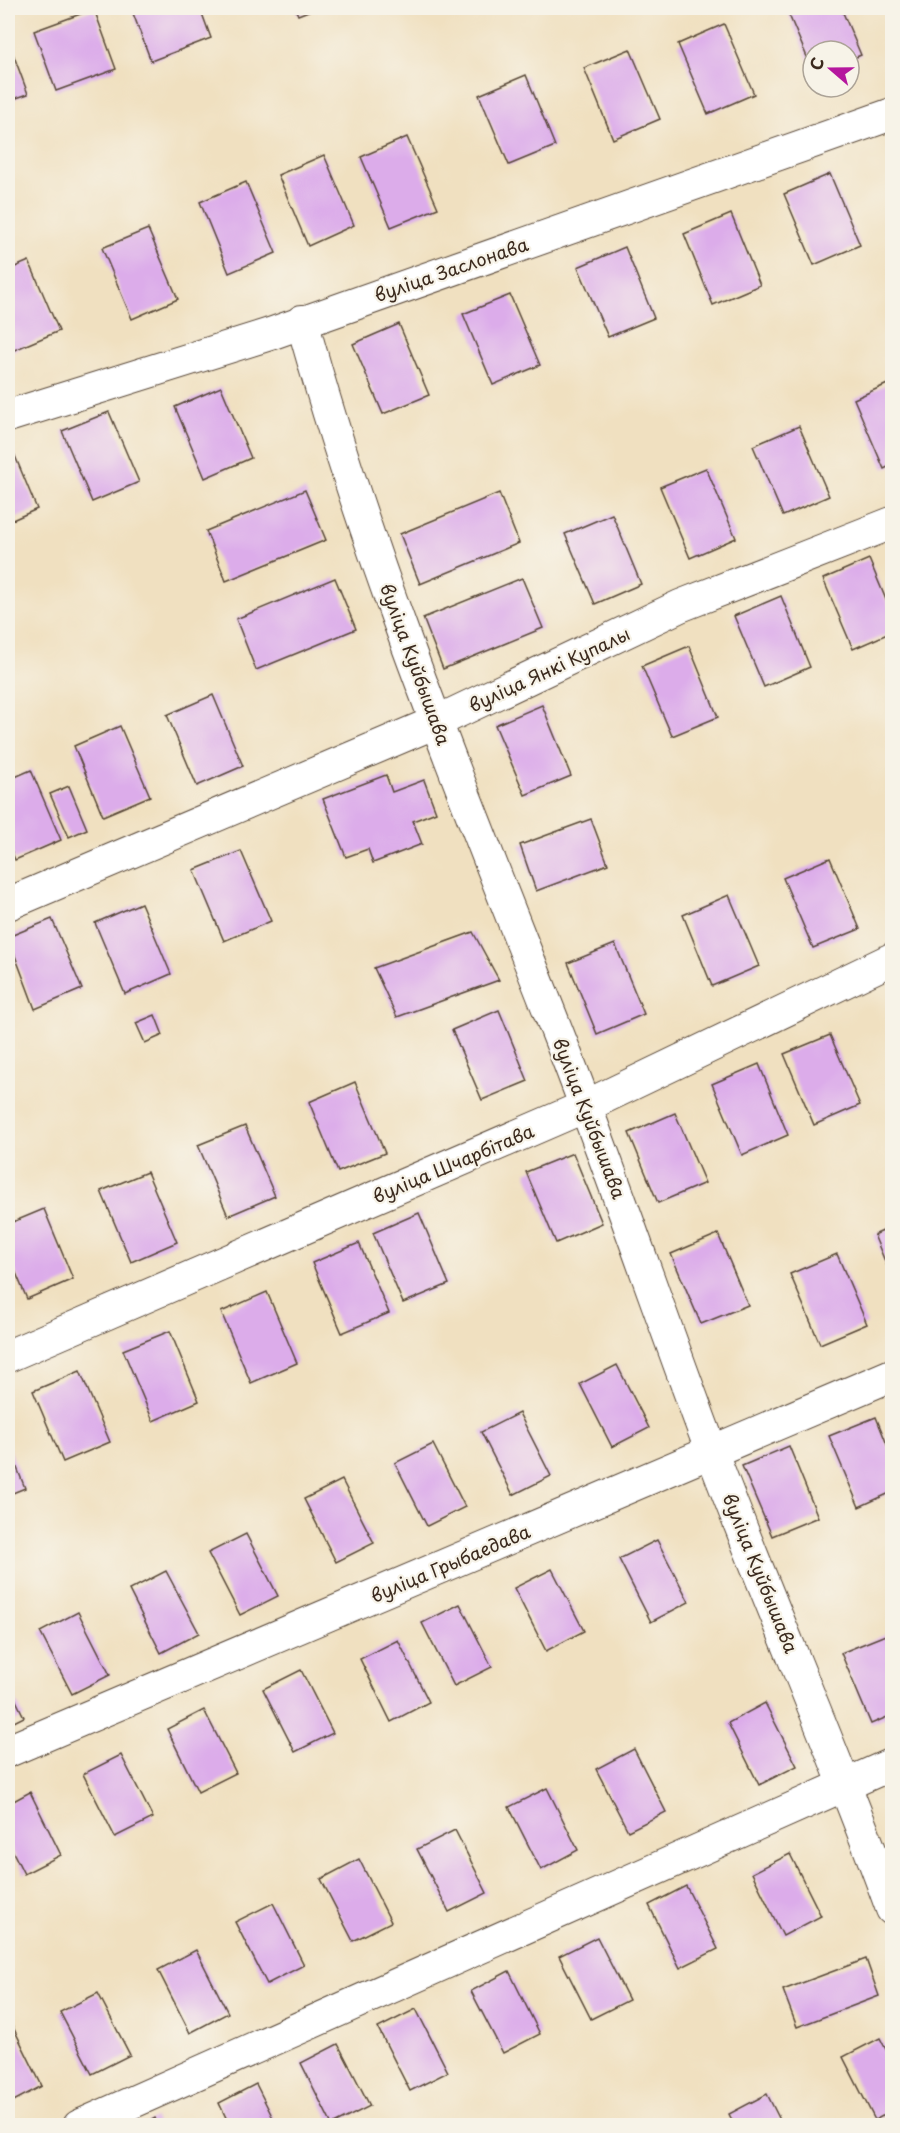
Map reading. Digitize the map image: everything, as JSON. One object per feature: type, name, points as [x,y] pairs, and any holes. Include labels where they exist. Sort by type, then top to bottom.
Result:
[{"type":"street","name":"вуліца Заслонава","points":[[8,416],[270,334],[892,114]]},
{"type":"street","name":"вуліца Куйбышава","points":[[302,321],[327,415],[436,722],[586,1106],[712,1453],[847,1785],[892,1909]]},
{"type":"street","name":"вуліца Янкі Купалы","points":[[8,903],[436,722],[680,606],[892,523]]},
{"type":"street","name":"вуліца Шчарбітава","points":[[8,1356],[586,1106],[892,959]]},
{"type":"street","name":"вуліца Грыбаедава","points":[[8,1751],[892,1376]]},
{"type":"street","points":[[80,2126],[892,1764]]},
{"type":"building","points":[[131,8],[200,8],[211,38],[151,61]]},
{"type":"building","points":[[295,8],[316,8],[298,15]]},
{"type":"building","points":[[786,8],[841,8],[854,39],[801,39],[801,43]]},
{"type":"building","points":[[94,9],[116,69],[56,91],[34,31]]},
{"type":"building","points":[[724,24],[754,94],[708,114],[678,44]]},
{"type":"building","points":[[8,40],[28,94],[8,101]]},
{"type":"building","points":[[630,49],[660,119],[613,139],[584,68]]},
{"type":"building","points":[[526,75],[555,146],[509,165],[479,95]]},
{"type":"building","points":[[407,137],[438,208],[391,227],[361,157]]},
{"type":"building","points":[[324,155],[354,225],[308,246],[278,175]]},
{"type":"building","points":[[830,174],[860,245],[814,265],[784,194]]},
{"type":"building","points":[[246,182],[276,253],[229,273],[200,202]]},
{"type":"building","points":[[731,214],[760,285],[713,305],[684,234]]},
{"type":"building","points":[[148,229],[178,299],[132,319],[102,248]]},
{"type":"building","points":[[625,247],[654,318],[608,337],[578,267]]},
{"type":"building","points":[[29,261],[59,331],[12,351],[8,340],[8,270]]},
{"type":"building","points":[[510,295],[540,365],[493,385],[463,314]]},
{"type":"building","points":[[399,324],[429,395],[383,414],[353,344]]},
{"type":"building","points":[[892,382],[892,465],[884,469],[854,399]]},
{"type":"building","points":[[221,387],[251,458],[205,478],[175,407]]},
{"type":"building","points":[[109,412],[139,482],[92,502],[62,431]]},
{"type":"building","points":[[799,426],[829,496],[783,516],[753,446]]},
{"type":"building","points":[[8,439],[37,509],[8,522]]},
{"type":"building","points":[[706,468],[736,538],[690,558],[660,487]]},
{"type":"building","points":[[305,490],[326,540],[226,581],[206,531]]},
{"type":"building","points":[[499,493],[519,543],[420,584],[400,534]]},
{"type":"building","points":[[612,514],[641,584],[595,604],[565,534]]},
{"type":"building","points":[[869,559],[892,614],[892,632],[853,649],[823,579]]},
{"type":"building","points":[[335,578],[356,629],[256,670],[236,619]]},
{"type":"building","points":[[522,578],[543,628],[443,669],[423,618]]},
{"type":"building","points":[[781,596],[810,667],[764,687],[734,616]]},
{"type":"building","points":[[689,646],[718,717],[672,736],[642,666]]},
{"type":"building","points":[[213,695],[243,766],[197,786],[167,715]]},
{"type":"building","points":[[542,705],[571,776],[525,795],[495,725]]},
{"type":"building","points":[[120,726],[150,796],[103,816],[74,746]]},
{"type":"building","points":[[31,770],[61,840],[15,860],[8,843],[8,780]]},
{"type":"building","points":[[386,775],[392,792],[424,780],[436,812],[413,821],[422,844],[373,863],[368,849],[346,857],[323,799]]},
{"type":"building","points":[[69,786],[87,829],[69,837],[50,794]]},
{"type":"building","points":[[892,816],[892,830],[888,818]]},
{"type":"building","points":[[591,819],[608,864],[536,891],[520,845]]},
{"type":"building","points":[[241,851],[271,921],[224,941],[194,870]]},
{"type":"building","points":[[830,858],[860,929],[813,948],[783,878]]},
{"type":"building","points":[[729,895],[759,966],[712,986],[683,915]]},
{"type":"building","points":[[141,903],[171,974],[125,994],[95,923]]},
{"type":"building","points":[[52,919],[82,989],[35,1009],[8,937]]},
{"type":"building","points":[[473,932],[499,980],[397,1017],[374,968]]},
{"type":"building","points":[[615,944],[644,1014],[597,1034],[568,963]]},
{"type":"building","points":[[499,1010],[528,1081],[482,1100],[452,1030]]},
{"type":"building","points":[[155,1015],[163,1035],[145,1043],[136,1023]]},
{"type":"building","points":[[830,1035],[860,1105],[814,1125],[784,1054]]},
{"type":"building","points":[[759,1064],[788,1135],[742,1155],[712,1084]]},
{"type":"building","points":[[355,1082],[385,1153],[338,1172],[309,1102]]},
{"type":"building","points":[[675,1113],[705,1183],[658,1203],[629,1133]]},
{"type":"building","points":[[245,1126],[275,1196],[228,1216],[198,1145]]},
{"type":"building","points":[[573,1153],[602,1223],[556,1243],[526,1172]]},
{"type":"building","points":[[147,1172],[177,1242],[131,1262],[101,1191]]},
{"type":"building","points":[[44,1209],[73,1279],[27,1299],[8,1254],[8,1224]]},
{"type":"building","points":[[419,1213],[449,1284],[403,1303],[373,1233]]},
{"type":"building","points":[[892,1227],[892,1278],[874,1235]]},
{"type":"building","points":[[718,1234],[748,1305],[701,1324],[671,1254]]},
{"type":"building","points":[[359,1243],[389,1313],[342,1333],[312,1263]]},
{"type":"building","points":[[837,1254],[867,1324],[820,1344],[790,1274]]},
{"type":"building","points":[[267,1292],[297,1363],[251,1383],[221,1312]]},
{"type":"building","points":[[170,1331],[199,1401],[153,1421],[123,1350]]},
{"type":"building","points":[[617,1365],[649,1428],[612,1447],[580,1384]]},
{"type":"building","points":[[80,1371],[110,1442],[63,1462],[33,1391]]},
{"type":"building","points":[[519,1413],[551,1476],[513,1495],[481,1432]]},
{"type":"building","points":[[876,1417],[892,1457],[892,1492],[859,1507],[829,1436]]},
{"type":"building","points":[[433,1444],[465,1507],[427,1526],[395,1463]]},
{"type":"building","points":[[8,1445],[25,1488],[8,1495]]},
{"type":"building","points":[[789,1446],[818,1517],[772,1536],[742,1466]]},
{"type":"building","points":[[342,1480],[374,1543],[336,1562],[304,1499]]},
{"type":"building","points":[[246,1534],[278,1596],[240,1615],[208,1553]]},
{"type":"building","points":[[657,1540],[689,1602],[651,1622],[619,1559]]},
{"type":"building","points":[[552,1569],[584,1631],[546,1651],[514,1588]]},
{"type":"building","points":[[166,1571],[199,1633],[161,1653],[129,1590]]},
{"type":"building","points":[[460,1604],[492,1667],[454,1686],[422,1623]]},
{"type":"building","points":[[78,1612],[110,1675],[72,1694],[40,1632]]},
{"type":"building","points":[[888,1634],[892,1645],[892,1715],[871,1724],[841,1653]]},
{"type":"building","points":[[398,1640],[429,1702],[391,1722],[360,1659]]},
{"type":"building","points":[[301,1670],[333,1733],[295,1752],[263,1689]]},
{"type":"building","points":[[8,1684],[24,1717],[8,1725]]},
{"type":"building","points":[[765,1703],[797,1766],[759,1785],[728,1723]]},
{"type":"building","points":[[204,1710],[236,1773],[198,1792],[167,1729]]},
{"type":"building","points":[[634,1749],[666,1812],[628,1831],[596,1769]]},
{"type":"building","points":[[121,1755],[153,1818],[115,1837],[83,1774]]},
{"type":"building","points":[[547,1788],[578,1850],[541,1870],[509,1807]]},
{"type":"building","points":[[30,1792],[61,1855],[24,1874],[8,1842],[8,1804]]},
{"type":"building","points":[[455,1830],[487,1893],[449,1912],[417,1849]]},
{"type":"building","points":[[790,1854],[821,1916],[783,1936],[752,1873]]},
{"type":"building","points":[[359,1859],[391,1922],[353,1941],[321,1879]]},
{"type":"building","points":[[686,1886],[718,1949],[680,1968],[649,1905]]},
{"type":"building","points":[[273,1903],[304,1965],[267,1984],[235,1922]]},
{"type":"building","points":[[597,1937],[629,2000],[591,2019],[559,1956]]},
{"type":"building","points":[[196,1950],[228,2013],[190,2033],[158,1970]]},
{"type":"building","points":[[866,1959],[879,1996],[797,2027],[783,1990]]},
{"type":"building","points":[[509,1971],[540,2034],[503,2053],[471,1991]]},
{"type":"building","points":[[98,1993],[130,2055],[92,2074],[60,2012]]},
{"type":"building","points":[[416,2009],[448,2072],[410,2091],[378,2028]]},
{"type":"building","points":[[11,2023],[42,2086],[8,2104],[8,2025]]},
{"type":"building","points":[[880,2038],[892,2061],[892,2111],[875,2120],[843,2057]]},
{"type":"building","points":[[338,2044],[370,2106],[332,2125],[301,2063]]},
{"type":"building","points":[[256,2084],[277,2126],[230,2126],[219,2103]]},
{"type":"building","points":[[767,2094],[783,2126],[735,2126],[729,2114]]},
{"type":"building","points":[[155,2118],[158,2126],[141,2126]]}]
